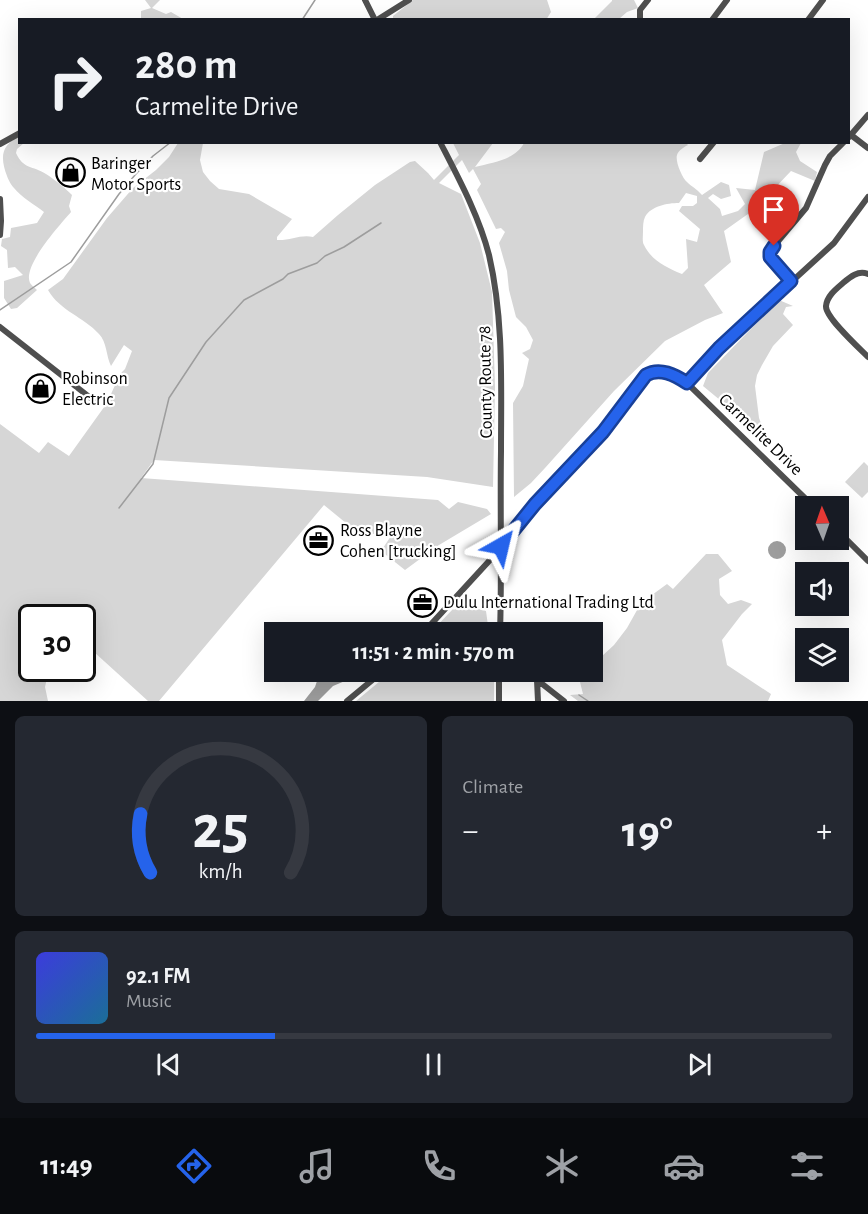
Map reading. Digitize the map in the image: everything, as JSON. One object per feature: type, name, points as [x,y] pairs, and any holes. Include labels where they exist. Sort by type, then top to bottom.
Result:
[{"type":"street","points":[[365,0],[375,18]]},
{"type":"street","points":[[379,18],[409,0]]},
{"type":"street","points":[[640,17],[640,10],[648,0]]},
{"type":"street","points":[[714,18],[728,0]]},
{"type":"street","points":[[810,18],[823,0]]},
{"type":"street","points":[[868,115],[850,136],[868,148]]},
{"type":"street","points":[[0,144],[18,134]]},
{"type":"street","name":"County Route 78","points":[[441,144],[462,184],[481,230],[496,289],[500,337],[500,622]]},
{"type":"street","points":[[700,159],[712,144]]},
{"type":"street","points":[[791,281],[772,260],[770,252],[806,208],[830,156],[842,144]]},
{"type":"street","points":[[687,383],[719,348],[834,243],[868,197]]},
{"type":"street","points":[[0,199],[0,235]]},
{"type":"street","points":[[868,274],[863,272],[852,276],[830,296],[826,307],[829,316],[868,357]]},
{"type":"street","points":[[0,327],[97,403]]},
{"type":"street","name":"Carmelite Drive","points":[[501,546],[535,504],[603,432],[643,379],[653,372],[664,372],[687,383],[803,496]]},
{"type":"street","points":[[849,542],[868,561]]},
{"type":"street","points":[[434,622],[501,546]]},
{"type":"street","points":[[347,701],[370,682]]},
{"type":"street","points":[[499,682],[499,701]]},
{"type":"street","points":[[537,682],[538,701]]},
{"type":"street","points":[[540,682],[564,701]]},
{"type":"shaded area","points":[[145,0],[160,0],[152,8],[166,14],[171,12],[181,18],[141,18],[141,11],[151,8]]},
{"type":"shaded area","points":[[413,0],[547,0],[551,12],[547,18],[393,18]]},
{"type":"shaded area","points":[[634,0],[638,8],[627,12],[620,18],[595,18],[612,1]]},
{"type":"shaded area","points":[[18,137],[18,144],[23,144],[16,153],[25,165],[49,176],[72,195],[69,206],[71,212],[43,246],[31,267],[30,283],[37,290],[17,308],[11,309],[4,298],[4,281],[23,275],[15,267],[8,268],[7,250],[1,246],[2,239],[10,237],[11,228],[37,223],[44,212],[24,198],[10,182],[3,158],[5,148]]},
{"type":"shaded area","points":[[177,144],[203,144],[200,160],[203,172],[210,181],[219,189],[249,194],[292,219],[277,237],[277,240],[286,240],[304,236],[313,237],[375,185],[410,162],[415,161],[434,180],[459,155],[454,144],[492,144],[475,167],[509,157],[523,144],[687,144],[679,152],[677,158],[679,169],[687,182],[702,195],[721,182],[729,185],[731,196],[721,199],[713,194],[708,198],[720,209],[722,216],[738,211],[745,204],[736,188],[755,190],[764,152],[783,144],[800,144],[796,152],[800,161],[817,172],[815,181],[791,171],[755,209],[724,231],[731,262],[704,285],[723,313],[665,341],[614,391],[531,483],[514,497],[513,403],[523,386],[529,359],[522,353],[530,349],[533,340],[526,327],[516,317],[509,290],[507,271],[499,243],[505,232],[501,228],[496,229],[477,190],[481,184],[473,169],[469,173],[462,160],[439,183],[461,194],[480,243],[492,292],[495,387],[493,487],[427,477],[154,460],[141,478],[438,500],[449,509],[458,502],[487,509],[491,514],[439,545],[405,570],[381,551],[391,536],[393,528],[363,537],[324,505],[159,701],[148,701],[96,654],[96,604],[18,604],[18,682],[46,682],[48,701],[0,701],[0,424],[39,453],[48,442],[69,456],[107,403],[132,351],[124,345],[111,366],[104,341],[99,334],[65,309],[48,290],[63,279],[107,218],[133,188],[156,170]],"holes":[[[686,193],[697,196],[697,203],[693,206],[682,206],[679,211],[700,229],[697,242],[686,239],[688,268],[682,274],[660,263],[647,250],[643,242],[643,222],[648,213],[655,208],[679,203]]]},
{"type":"shaded area","points":[[779,300],[793,306],[786,307],[783,314],[793,325],[773,346],[757,375],[755,386],[759,418],[767,439],[703,386],[708,373]]},
{"type":"shaded area","points":[[864,462],[868,466],[868,492],[862,498],[845,482]]},
{"type":"shaded area","points":[[777,541],[783,544],[786,550],[783,556],[777,559],[771,556],[768,550],[771,544]]},
{"type":"shaded area","points":[[706,554],[718,554],[732,571],[719,579],[720,595],[728,604],[741,600],[752,604],[722,640],[727,665],[771,694],[768,701],[578,701],[570,695],[583,694],[580,682],[603,682],[603,655],[627,628],[641,603],[667,584],[673,589]]},
{"type":"shaded area","points":[[460,604],[486,611],[488,622],[441,622]]},
{"type":"shaded area","points":[[317,682],[342,682],[333,686],[318,701],[304,701]]},
{"type":"shaded area","points":[[379,682],[494,682],[494,701],[356,701]]},
{"type":"waterway","points":[[303,18],[315,0]]},
{"type":"waterway","points":[[0,310],[71,262],[119,194],[153,156],[168,144]]},
{"type":"waterway","points":[[119,508],[153,464],[169,398],[206,342],[244,300],[288,274],[317,263],[381,223]]},
{"type":"waterway","points":[[579,695],[588,701]]},
{"type":"place","name":"Baringer Motor Sports","points":[[70,173]]},
{"type":"place","name":"Robinson Electric","points":[[41,388]]},
{"type":"place","name":"Ross Blayne Cohen [trucking]","points":[[319,540]]},
{"type":"place","name":"Dulu International Trading Ltd","points":[[422,602]]},
{"type":"route","points":[[501,546],[550,487],[603,432],[646,375],[659,371],[687,383],[719,348],[791,281],[770,257],[774,246]]}]
